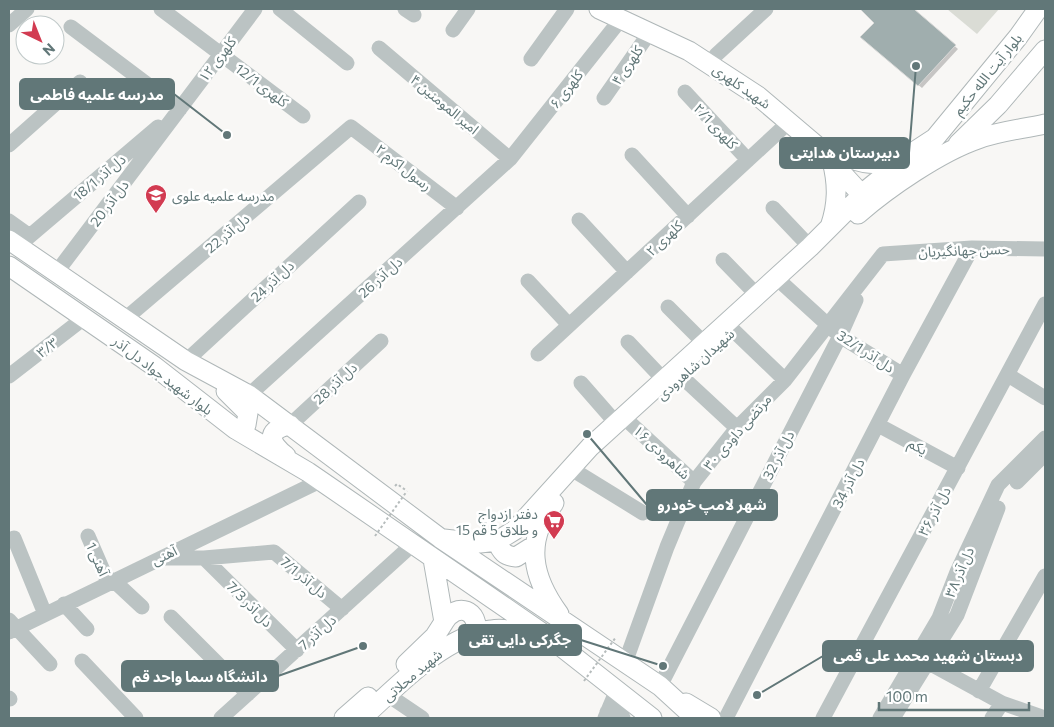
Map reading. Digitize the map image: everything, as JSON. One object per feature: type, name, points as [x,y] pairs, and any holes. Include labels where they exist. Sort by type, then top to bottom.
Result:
[{"type":"main road","name":"شهید کلهری","points":[[599,9],[622,14],[694,42],[713,60],[789,122],[836,157]]},
{"type":"main road","name":"بلوار آیت الله حکیم","points":[[935,138],[1018,37],[1038,9]]},
{"type":"main road","name":"شهید کلهری","points":[[622,14],[650,32],[713,60],[765,88],[836,157],[868,194]]},
{"type":"main road","name":"بلوار آیت الله حکیم","points":[[950,152],[998,105],[1045,50]]},
{"type":"main road","points":[[950,152],[976,140],[1004,131],[1045,124]]},
{"type":"main road","name":"شهیدان شاهرودی","points":[[673,378],[704,343],[757,294],[912,153],[935,138]]},
{"type":"main road","name":"شهیدان شاهرودی","points":[[497,541],[515,530],[533,512],[570,468],[673,378],[733,330],[783,284],[868,194],[950,152]]},
{"type":"main road","points":[[830,228],[837,196],[836,157],[861,164],[884,164],[912,153]]},
{"type":"main road","name":"بلوار شهید جواد دل آذر","points":[[19,241],[56,273],[191,364],[249,395],[440,538],[660,686]]},
{"type":"main road","name":"بلوار شهید جواد دل آذر","points":[[9,266],[154,366],[235,429],[314,477]]},
{"type":"main road","points":[[191,364],[244,406],[248,413],[246,425],[242,429],[235,429]]},
{"type":"main road","name":"شهیدان شاهرودی","points":[[566,624],[546,597],[538,572],[535,545],[536,532],[542,518],[578,473],[623,423]]},
{"type":"main road","points":[[290,425],[280,427],[274,432],[271,439],[273,445],[314,477],[554,641],[623,704],[652,718]]},
{"type":"main road","points":[[440,538],[480,543],[497,541],[500,550],[507,556],[516,557],[535,545]]},
{"type":"main road","points":[[433,559],[444,622]]},
{"type":"main road","points":[[444,622],[449,614],[457,610],[466,611],[474,616],[477,625],[476,634]]},
{"type":"main road","name":"شهید محلاتی","points":[[344,718],[435,636],[444,622]]},
{"type":"main road","name":"شهید محلاتی","points":[[362,718],[446,647],[476,634],[492,629],[514,631],[554,641]]},
{"type":"main road","points":[[660,686],[695,718]]},
{"type":"main road","points":[[660,686],[711,718]]},
{"type":"street","points":[[9,25],[27,9]]},
{"type":"street","name":"کلهری 12/1","points":[[161,9],[302,116]]},
{"type":"street","name":"کلهری ۱۲","points":[[180,109],[255,9]]},
{"type":"street","points":[[280,9],[346,63]]},
{"type":"street","points":[[453,30],[468,9]]},
{"type":"street","points":[[531,59],[567,9]]},
{"type":"street","points":[[713,60],[764,9]]},
{"type":"street","name":"کلهری ۶","points":[[510,159],[622,14]]},
{"type":"street","points":[[70,27],[180,109]]},
{"type":"street","name":"کلهری ۴","points":[[604,98],[650,32]]},
{"type":"street","name":"امیر المومنین ۴","points":[[379,48],[510,159]]},
{"type":"street","points":[[9,145],[80,82]]},
{"type":"street","name":"کلهری ۲/1","points":[[685,92],[748,160]]},
{"type":"street","name":"دل آذر 18/1","points":[[19,241],[180,109]]},
{"type":"street","name":"دل آذر 20","points":[[56,273],[180,109]]},
{"type":"street","name":"کلهری ۲","points":[[538,354],[789,122]]},
{"type":"street","name":"رسول اکرم ۲","points":[[351,127],[457,208]]},
{"type":"street","name":"دل آذر 22","points":[[125,319],[351,127]]},
{"type":"street","points":[[632,156],[688,216]]},
{"type":"street","name":"دل آذر 26","points":[[249,395],[510,159]]},
{"type":"street","name":"دل آذر 24","points":[[191,364],[358,202]]},
{"type":"street","points":[[773,208],[810,246]]},
{"type":"street","points":[[579,220],[627,272]]},
{"type":"street","points":[[9,221],[19,241]]},
{"type":"street","name":"حسن جهانگیریان","points":[[883,254],[972,248],[1045,249]]},
{"type":"street","name":"دل آذر 34","points":[[726,718],[903,375],[972,248]]},
{"type":"street","name":"۳۰ مرتضی داودی","points":[[625,662],[667,547],[694,482],[737,428],[834,331],[866,276],[883,254]]},
{"type":"street","points":[[723,260],[757,294]]},
{"type":"street","points":[[528,280],[569,325]]},
{"type":"street","name":"دل آذر 32/1","points":[[783,284],[834,331],[903,375]]},
{"type":"street","points":[[668,307],[704,343]]},
{"type":"street","name":"دل آذر ۳۶","points":[[823,718],[1044,310]]},
{"type":"street","name":"۳/۳","points":[[9,376],[84,318]]},
{"type":"street","points":[[733,330],[785,380]]},
{"type":"street","name":"دل آذر 32","points":[[660,686],[834,331]]},
{"type":"street","name":"دل آذر 28","points":[[290,425],[380,341]]},
{"type":"street","points":[[628,342],[737,428]]},
{"type":"street","points":[[1008,375],[1045,398]]},
{"type":"street","name":"شاهرودی ۱۶","points":[[581,383],[623,423],[694,482]]},
{"type":"street","name":"یکم","points":[[878,424],[958,468]]},
{"type":"street","name":"دل آذر ۳۸","points":[[885,717],[939,618],[957,572],[998,485],[1034,467],[1045,438]]},
{"type":"street","name":"دل آذر ۳۸","points":[[885,717],[927,662],[957,615],[991,525],[1006,492],[1034,467],[1045,454]]},
{"type":"street","points":[[578,473],[643,513]]},
{"type":"street","name":"آهنی","points":[[12,627],[45,614],[158,558],[314,477]]},
{"type":"street","name":"آهنی 1","points":[[88,536],[111,581]]},
{"type":"street","points":[[14,538],[45,614]]},
{"type":"street","name":"دل آذر 7","points":[[221,718],[412,545]]},
{"type":"street","name":"دل آذر 7/1","points":[[158,558],[204,558],[274,552],[342,609]]},
{"type":"street","name":"دل آذر 7/3","points":[[204,558],[297,650]]},
{"type":"street","points":[[979,691],[1045,576]]},
{"type":"street","points":[[111,581],[142,606]]},
{"type":"street","points":[[64,604],[87,629]]},
{"type":"street","points":[[171,617],[248,694]]},
{"type":"street","points":[[12,627],[50,664]]},
{"type":"street","points":[[82,661],[136,718]]},
{"type":"street","points":[[927,662],[1002,704],[1045,718]]},
{"type":"street","points":[[388,695],[422,718]]},
{"type":"street","points":[[606,715],[623,704]]},
{"type":"street","points":[[992,718],[1002,704]]},
{"type":"path","points":[[375,536],[407,491],[397,484]]},
{"type":"path","points":[[584,681],[616,637],[621,641]]},
{"type":"shaded area","points":[[947,9],[999,9],[977,34]]},
{"type":"building","points":[[860,9],[914,9],[956,45],[918,86],[860,37],[874,23]]},
{"type":"place","name":"دبیرستان هدایتی","points":[[916,66]]},
{"type":"place","name":"مدرسه علمیه فاطمی","points":[[227,135]]},
{"type":"place","name":"مدرسه علمیه علوی","points":[[156,214]]},
{"type":"place","name":"شهر لامپ خودرو","points":[[587,434]]},
{"type":"place","name":"دفتر ازدواج 15 و طلاق 5 قم","points":[[554,540]]},
{"type":"place","name":"دانشگاه سما واحد قم","points":[[363,646]]},
{"type":"place","name":"جگرکی دایی تقی","points":[[663,666]]},
{"type":"place","name":"دبستان شهید محمد علی قمی","points":[[757,695]]}]
